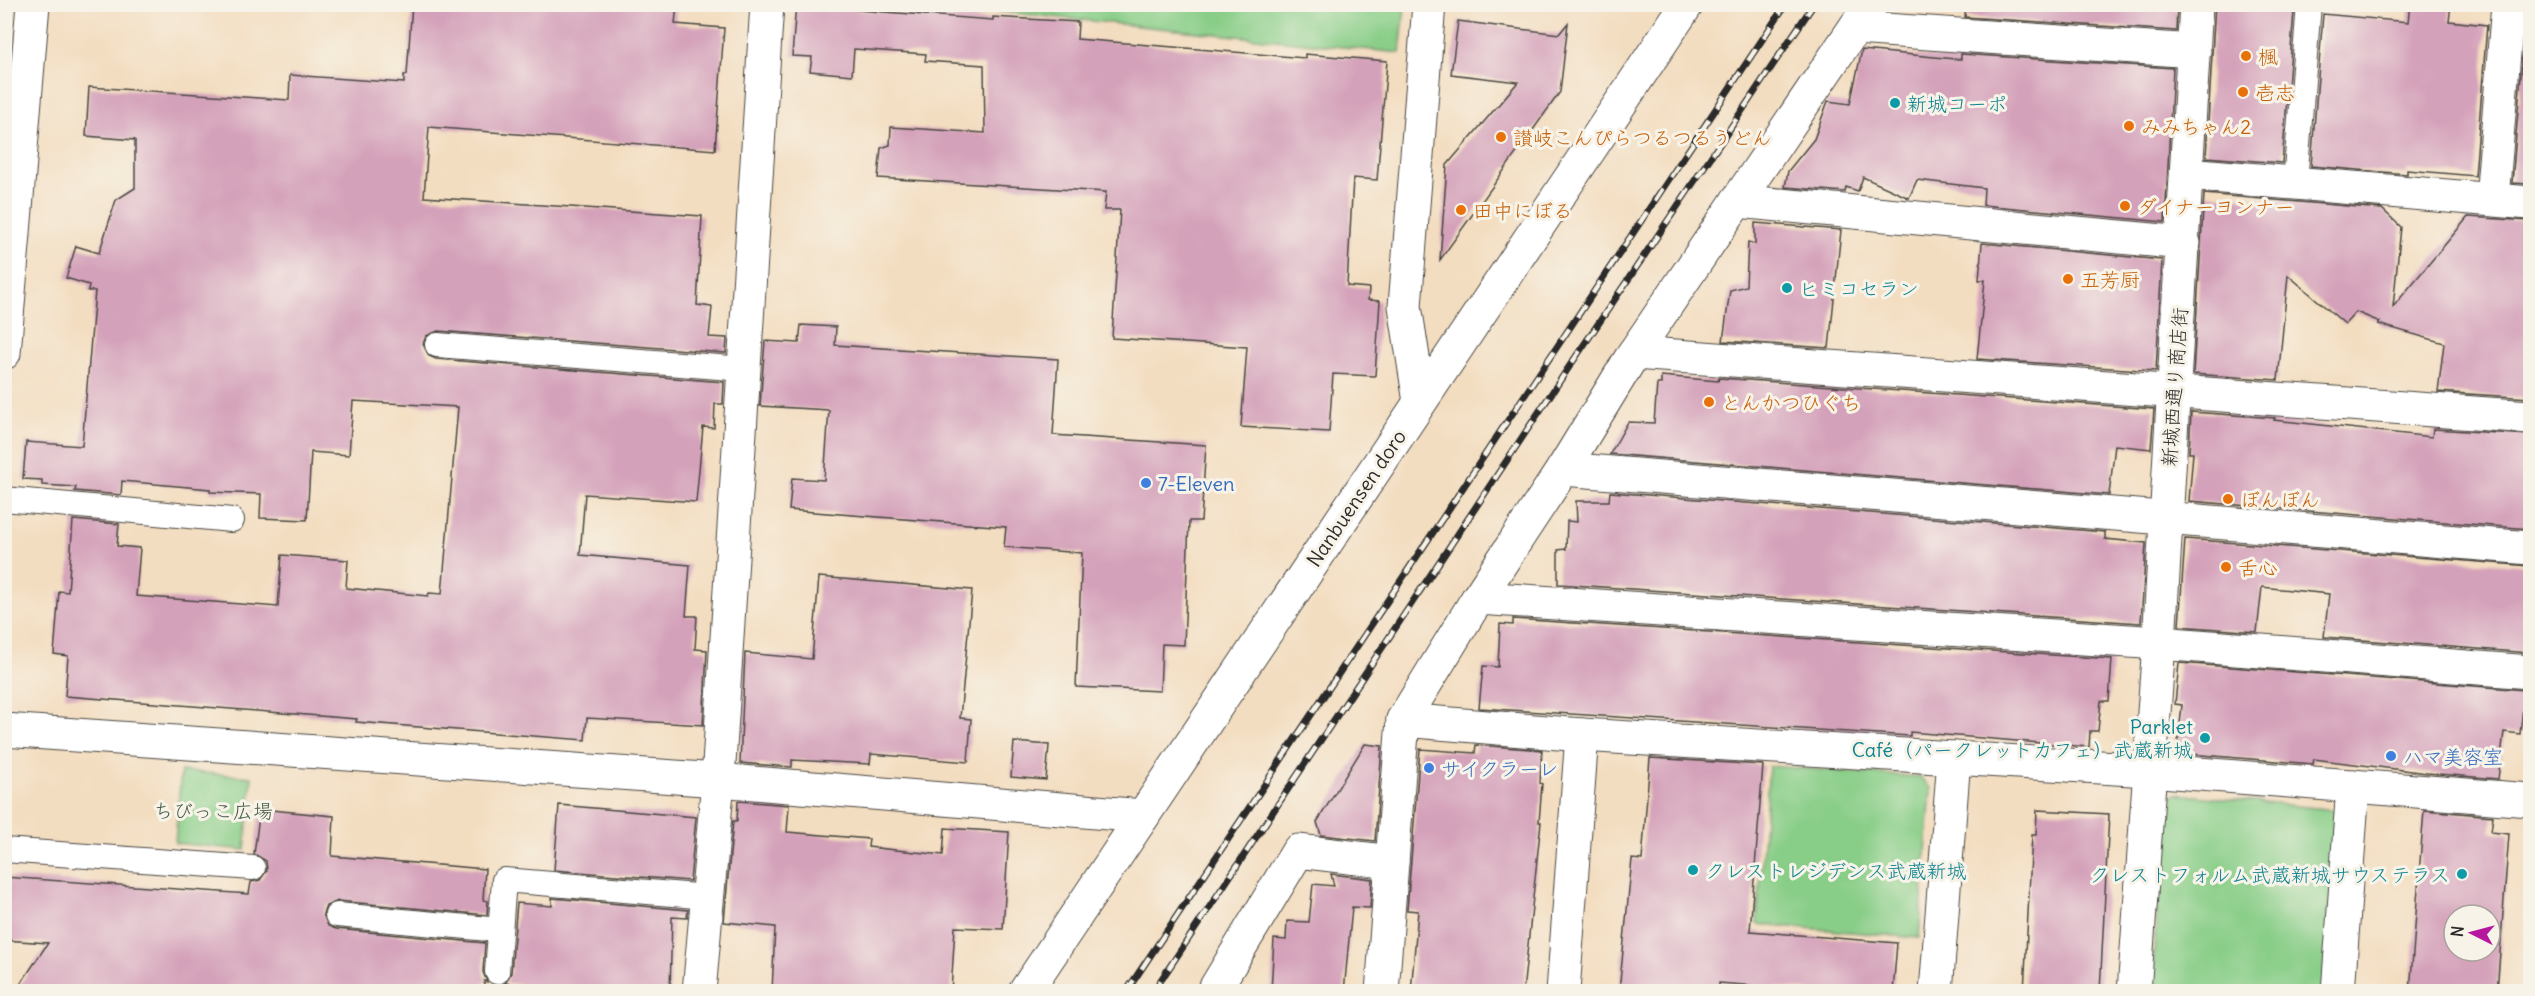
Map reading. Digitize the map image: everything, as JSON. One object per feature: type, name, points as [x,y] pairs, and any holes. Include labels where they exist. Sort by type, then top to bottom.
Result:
[{"type":"street","points":[[4,353],[33,4]]},
{"type":"street","points":[[699,992],[718,780],[767,4]]},
{"type":"street","points":[[1420,402],[1405,306],[1429,4]]},
{"type":"street","name":"Nanbuensen doro","points":[[1025,992],[1687,4]]},
{"type":"street","name":"新城西通り商店街","points":[[2134,992],[2148,770],[2159,643],[2172,393],[2184,243],[2196,4]]},
{"type":"street","points":[[2492,199],[2508,4]]},
{"type":"street","points":[[1382,992],[1403,720],[1634,353],[1863,16],[2194,51]]},
{"type":"street","points":[[2187,174],[2530,202]]},
{"type":"street","points":[[1737,201],[2184,243]]},
{"type":"street","points":[[1634,353],[2530,417]]},
{"type":"street","points":[[1563,469],[2530,548]]},
{"type":"street","points":[[1478,598],[2159,643],[2530,672]]},
{"type":"street","points":[[1403,720],[1582,735],[2148,770],[2530,800]]},
{"type":"street","points":[[4,730],[718,780],[1143,816]]},
{"type":"street","points":[[1563,992],[1582,735]]},
{"type":"street","points":[[1936,992],[1954,759]]},
{"type":"street","points":[[2338,992],[2353,786]]},
{"type":"street","points":[[1213,992],[1298,851],[1392,862]]},
{"type":"lane","points":[[2295,183],[2309,4]]},
{"type":"lane","points":[[438,345],[744,369]]},
{"type":"lane","points":[[4,499],[232,520]]},
{"type":"lane","points":[[4,850],[253,868]]},
{"type":"lane","points":[[497,972],[504,880],[708,897]]},
{"type":"lane","points":[[337,915],[500,930]]},
{"type":"green space","points":[[975,4],[1405,5],[1400,53],[974,9]]},
{"type":"green space","points":[[1769,766],[1920,777],[1931,789],[1919,938],[1757,924]]},
{"type":"green space","name":"ちびっこ広場","points":[[181,771],[252,777],[245,850],[175,843]]},
{"type":"green space","points":[[2176,794],[2335,810],[2327,991],[2151,992],[2165,802]]},
{"type":"building","points":[[412,4],[677,4],[675,24],[724,28],[715,150],[429,127],[424,197],[702,216],[697,305],[712,307],[709,337],[727,338],[726,353],[438,331],[426,336],[423,344],[429,356],[436,359],[724,382],[723,404],[715,404],[714,428],[703,427],[696,502],[585,494],[580,555],[690,565],[686,616],[697,616],[695,649],[707,650],[703,725],[587,718],[585,740],[65,696],[68,656],[54,654],[59,591],[68,592],[73,520],[119,524],[117,546],[140,548],[136,596],[278,607],[282,555],[348,560],[346,588],[428,596],[429,593],[442,594],[458,407],[353,401],[349,455],[311,452],[307,520],[260,518],[261,494],[210,492],[210,489],[122,481],[121,495],[75,491],[76,487],[42,485],[42,480],[23,479],[26,442],[82,446],[95,291],[88,291],[89,285],[66,278],[76,246],[99,253],[116,200],[135,188],[135,140],[86,136],[89,87],[289,100],[290,75],[404,83],[404,75],[407,75]]},
{"type":"building","points":[[796,4],[857,7],[857,10],[993,20],[993,17],[1078,22],[1077,39],[1305,58],[1305,54],[1387,61],[1377,180],[1353,178],[1347,286],[1369,288],[1368,300],[1380,301],[1375,376],[1333,374],[1329,432],[1241,427],[1247,347],[1112,338],[1120,210],[1104,210],[1106,192],[878,178],[881,148],[890,145],[891,127],[985,133],[984,65],[925,61],[926,54],[854,49],[852,75],[810,71],[812,57],[792,56]]},
{"type":"building","points":[[1966,4],[2177,4],[2176,31],[1965,17]]},
{"type":"building","points":[[2215,4],[2279,4],[2278,10],[2294,11],[2282,163],[2206,157]]},
{"type":"building","points":[[2410,4],[2451,4],[2449,21],[2487,25],[2475,176],[2407,170],[2407,174],[2311,166],[2323,14],[2408,22]]},
{"type":"building","points":[[1458,21],[1559,34],[1568,23],[1560,92],[1440,260],[1447,165],[1518,82],[1451,74]]},
{"type":"building","points":[[2525,28],[2530,29],[2530,184],[2512,183]]},
{"type":"building","points":[[1862,50],[1955,59],[1961,59],[1961,54],[2173,68],[2165,222],[1983,205],[1984,188],[1917,180],[1909,198],[1863,177],[1858,191],[1846,187],[1845,192],[1785,187],[1788,171],[1814,139],[1828,101],[1850,104]]},
{"type":"building","points":[[2204,194],[2382,209],[2401,227],[2393,307],[2468,217],[2530,221],[2530,398],[2438,392],[2444,343],[2378,324],[2380,322],[2356,312],[2345,324],[2288,275],[2278,380],[2193,374]]},
{"type":"building","name":"ヒミコセラン","points":[[1755,223],[1841,230],[1829,348],[1723,341],[1730,290],[1746,286],[1748,242],[1755,244]]},
{"type":"building","points":[[1982,243],[2162,260],[2156,371],[1977,359],[1985,280],[1979,280]]},
{"type":"building","points":[[801,325],[836,327],[835,345],[1058,359],[1053,435],[1206,445],[1201,521],[1189,521],[1184,645],[1162,644],[1160,691],[1076,687],[1082,553],[1004,547],[1006,527],[789,510],[792,478],[824,480],[829,410],[760,406],[765,341],[799,343]]},
{"type":"building","points":[[1661,376],[1718,381],[1719,378],[2154,409],[2151,449],[2115,445],[2109,495],[1610,454],[1628,422],[1654,423],[1657,384],[1661,384]]},
{"type":"building","points":[[2191,412],[2275,418],[2274,420],[2432,437],[2433,429],[2530,435],[2530,529],[2189,501],[2193,453],[2189,453]]},
{"type":"building","points":[[1610,492],[2105,532],[2105,539],[2146,543],[2141,623],[1558,584],[1558,550],[1566,549],[1567,521],[1577,522],[1576,501],[1609,501]]},
{"type":"building","points":[[2185,539],[2530,566],[2530,653],[2324,637],[2329,594],[2262,587],[2257,632],[2179,626]]},
{"type":"building","points":[[819,577],[972,590],[960,718],[971,719],[968,762],[871,754],[870,764],[792,760],[792,767],[740,763],[745,653],[812,659]]},
{"type":"building","points":[[1513,619],[2112,659],[2109,701],[2101,701],[2098,731],[2090,731],[2089,747],[1910,732],[1910,736],[1479,708],[1483,666],[1498,667],[1500,624],[1513,625]]},
{"type":"building","points":[[2179,663],[2525,690],[2520,734],[2504,732],[2498,779],[2314,759],[2313,764],[2177,753],[2182,705],[2175,704]]},
{"type":"building","points":[[1014,742],[1049,745],[1046,780],[1011,777]]},
{"type":"building","points":[[1365,744],[1382,746],[1375,841],[1321,835],[1317,822]]},
{"type":"building","points":[[1476,745],[1542,750],[1539,822],[1541,822],[1523,992],[1411,992],[1418,911],[1407,910],[1420,749],[1475,753]]},
{"type":"building","name":"クレストレジデンス武蔵新城","points":[[1650,758],[1763,765],[1750,931],[1897,943],[1893,992],[1809,992],[1809,990],[1719,983],[1719,992],[1619,992],[1632,859],[1642,860]]},
{"type":"building","points":[[738,801],[789,805],[787,832],[869,839],[868,847],[943,855],[945,828],[1009,832],[1003,929],[955,927],[951,992],[772,992],[775,927],[724,922],[733,821],[737,821]]},
{"type":"building","points":[[559,805],[696,817],[690,881],[554,870]]},
{"type":"building","points":[[260,809],[334,816],[332,856],[485,869],[483,900],[488,901],[487,915],[338,901],[326,906],[323,914],[328,926],[336,929],[485,943],[483,972],[487,982],[484,981],[484,992],[15,992],[48,943],[4,940],[4,877],[249,894],[251,882],[260,880],[267,870],[266,861],[254,854]]},
{"type":"building","points":[[2037,810],[2109,814],[2100,992],[2024,992],[2032,835],[2036,835]]},
{"type":"building","name":"クレストフォルム武蔵新城サウステラス","points":[[2424,810],[2493,816],[2491,832],[2509,834],[2502,926],[2502,903],[2442,903],[2442,963],[2499,963],[2497,992],[2410,992]]},
{"type":"building","points":[[1331,874],[1372,879],[1370,908],[1352,907],[1344,992],[1271,992],[1274,939],[1286,940],[1287,921],[1309,922],[1313,884],[1334,886]]},
{"type":"building","points":[[552,898],[688,910],[687,918],[672,917],[670,992],[599,992],[505,983],[511,973],[517,903],[552,906]]},
{"type":"railway","points":[[1126,992],[1786,4]]},
{"type":"railway","points":[[1153,992],[1814,4]]},
{"type":"place","name":"楓","points":[[2246,56]]},
{"type":"place","name":"壱志","points":[[2243,92]]},
{"type":"place","name":"新城コーポ","points":[[1895,103]]},
{"type":"place","name":"みみちゃん2","points":[[2129,126]]},
{"type":"place","name":"讃岐こんぴらつるつるうどん","points":[[1501,137]]},
{"type":"place","name":"ダイナーヨンナー","points":[[2125,206]]},
{"type":"place","name":"田中にぼる","points":[[1461,210]]},
{"type":"place","name":"五芳厨","points":[[2068,279]]},
{"type":"place","name":"ヒミコセラン","points":[[1787,288]]},
{"type":"place","name":"とんかつひぐち","points":[[1709,402]]},
{"type":"place","name":"7-Eleven","points":[[1146,483]]},
{"type":"place","name":"ぼんぼん","points":[[2228,499]]},
{"type":"place","name":"舌心","points":[[2226,567]]},
{"type":"place","name":"Parklet Café（パークレットカフェ）武蔵新城","points":[[2205,738]]},
{"type":"place","name":"ハマ美容室","points":[[2391,756]]},
{"type":"place","name":"サイクラーレ","points":[[1429,768]]},
{"type":"place","name":"クレストレジデンス武蔵新城","points":[[1693,870]]},
{"type":"place","name":"クレストフォルム武蔵新城サウステラス","points":[[2462,874]]}]
